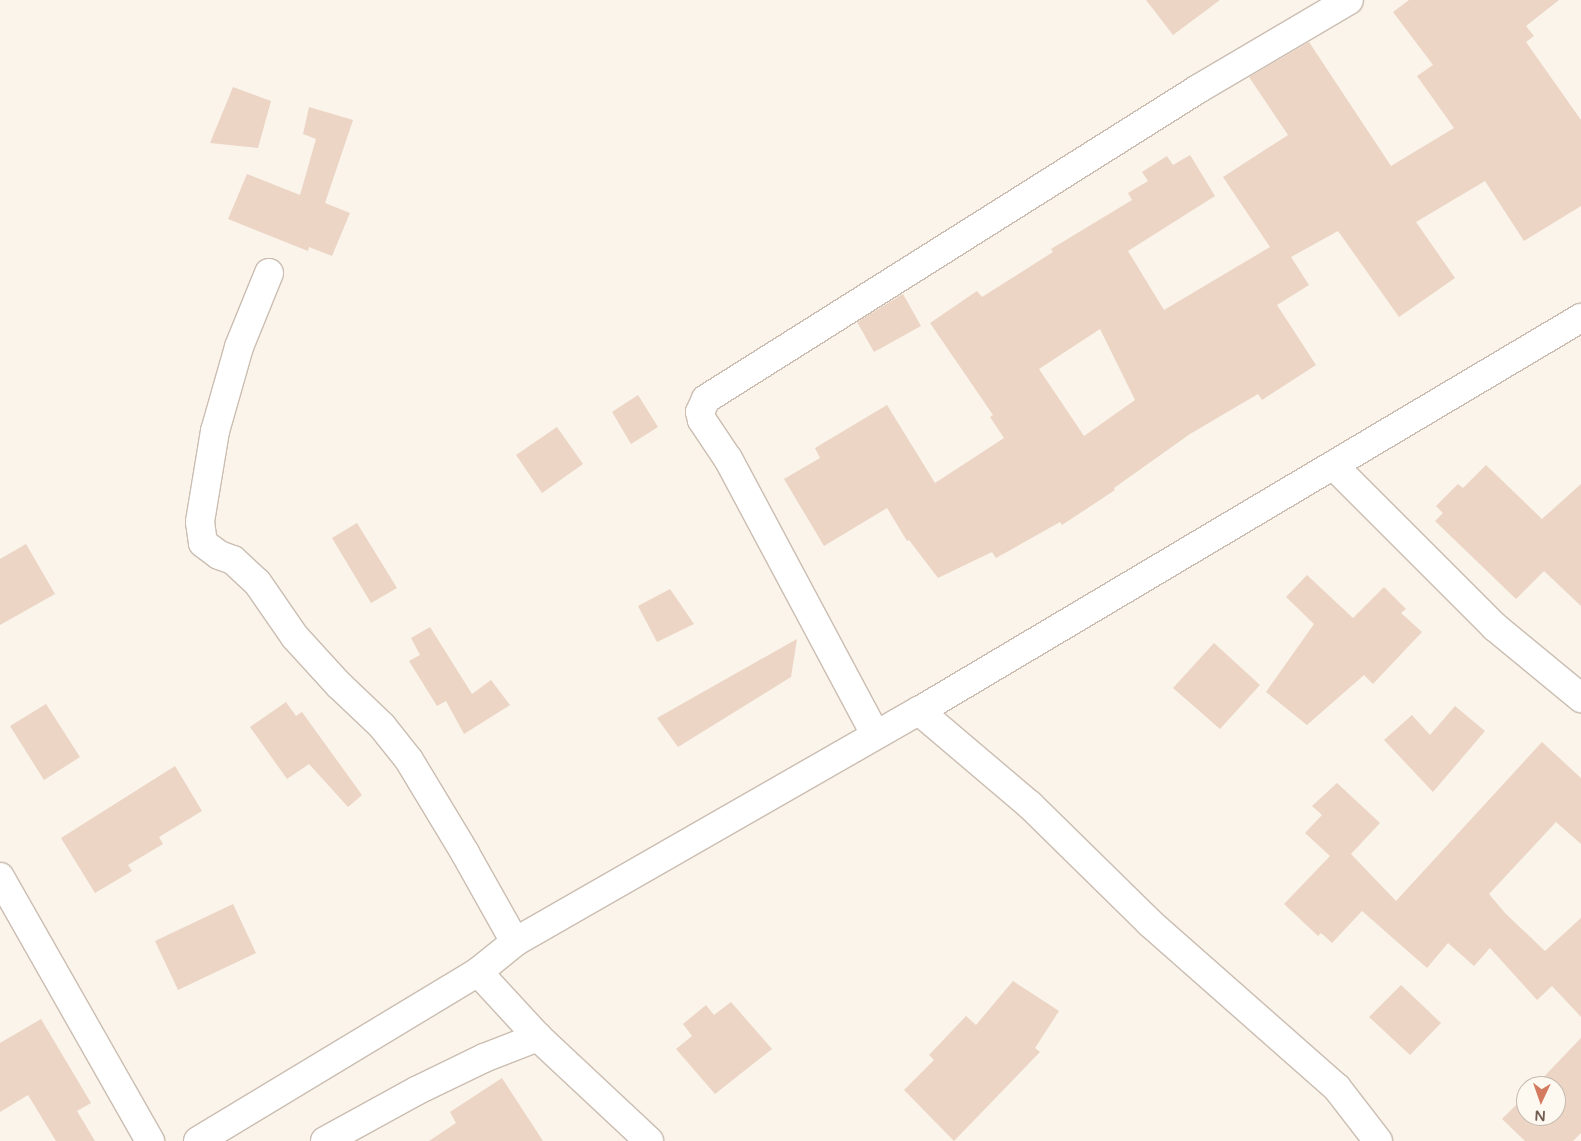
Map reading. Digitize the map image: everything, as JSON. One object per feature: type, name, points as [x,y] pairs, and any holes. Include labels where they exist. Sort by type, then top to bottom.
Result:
[{"type":"street","points":[[875,734],[728,460],[702,420],[700,412],[706,399],[1198,88],[1349,0]]},
{"type":"street","points":[[269,273],[238,347],[216,431],[200,522],[203,543],[219,555],[233,560],[252,576],[265,591],[274,609],[295,637],[339,685],[382,726],[409,760],[453,832],[515,942]]},
{"type":"street","points":[[198,1141],[478,972],[515,942],[875,734],[919,711],[1581,318]]},
{"type":"street","points":[[1334,466],[1495,627],[1581,698]]},
{"type":"street","points":[[919,711],[1030,805],[1150,923],[1337,1088],[1374,1140]]},
{"type":"street","points":[[0,877],[150,1141]]},
{"type":"street","points":[[478,972],[538,1037],[649,1141]]},
{"type":"street","points":[[325,1141],[416,1091],[484,1058],[538,1037]]},
{"type":"building","points":[[1146,0],[1220,0],[1173,35]]},
{"type":"building","points":[[1409,0],[1559,0],[1526,26],[1534,36],[1526,42],[1581,120],[1581,206],[1524,241],[1485,181],[1416,222],[1455,278],[1399,317],[1338,231],[1291,257],[1309,285],[1277,305],[1316,365],[1262,400],[1258,394],[1190,434],[1114,488],[1115,490],[1062,525],[1060,522],[996,558],[992,552],[938,578],[909,540],[907,541],[887,508],[824,546],[784,479],[820,458],[815,448],[887,405],[935,483],[1004,438],[990,417],[993,415],[930,323],[977,291],[982,297],[1053,252],[1051,249],[1132,200],[1128,193],[1148,181],[1142,172],[1167,156],[1173,165],[1190,155],[1215,196],[1128,251],[1164,310],[1270,247],[1223,177],[1288,135],[1249,77],[1309,42],[1391,166],[1454,128],[1417,76],[1433,65],[1393,12]],"holes":[[[1100,329],[1135,400],[1084,436],[1039,369]]]},
{"type":"building","points":[[233,87],[271,101],[258,148],[210,143]]},
{"type":"building","points":[[309,107],[353,120],[325,203],[350,213],[332,256],[309,247],[308,251],[228,219],[247,174],[300,195],[316,139],[303,134]]},
{"type":"building","points":[[903,294],[921,326],[874,352],[857,322]]},
{"type":"building","points":[[638,395],[658,427],[631,444],[612,412]]},
{"type":"building","points":[[557,427],[583,464],[542,493],[516,455]]},
{"type":"building","points":[[1486,465],[1542,519],[1581,484],[1581,606],[1544,571],[1516,599],[1435,521],[1443,513],[1436,506],[1458,484],[1463,488]]},
{"type":"building","points":[[357,523],[397,588],[371,603],[332,538]]},
{"type":"building","points":[[26,544],[55,594],[0,625],[0,559]]},
{"type":"building","points":[[1307,575],[1353,618],[1384,587],[1406,609],[1401,613],[1422,632],[1373,684],[1364,675],[1307,725],[1266,692],[1314,624],[1286,597]]},
{"type":"building","points":[[670,589],[694,624],[657,642],[638,606]]},
{"type":"building","points":[[430,627],[472,694],[491,680],[510,705],[464,734],[446,701],[437,706],[409,661],[420,655],[411,638]]},
{"type":"building","points":[[797,639],[791,677],[678,747],[657,718]]},
{"type":"building","points":[[1214,643],[1260,685],[1220,729],[1173,688]]},
{"type":"building","points":[[286,702],[296,716],[302,712],[362,795],[348,807],[309,764],[287,779],[250,727]]},
{"type":"building","points":[[46,704],[80,757],[44,780],[10,726]]},
{"type":"building","points":[[1455,706],[1485,731],[1433,792],[1384,740],[1412,715],[1430,735]]},
{"type":"building","points":[[1542,742],[1581,778],[1581,844],[1556,822],[1489,894],[1505,913],[1545,951],[1581,918],[1581,1017],[1552,986],[1537,1000],[1490,948],[1474,966],[1448,943],[1427,968],[1362,911],[1332,943],[1321,933],[1318,936],[1284,904],[1330,856],[1305,833],[1322,815],[1312,806],[1337,783],[1380,823],[1351,854],[1396,901]]},
{"type":"building","points":[[175,766],[202,811],[159,837],[163,844],[128,865],[132,871],[95,893],[61,838]]},
{"type":"building","points":[[233,904],[256,953],[178,990],[155,941]]},
{"type":"building","points":[[1013,981],[1059,1011],[1035,1048],[1040,1052],[954,1141],[904,1090],[934,1060],[929,1055],[966,1016],[976,1025]]},
{"type":"building","points":[[1401,985],[1441,1023],[1410,1055],[1369,1017]]},
{"type":"building","points":[[731,1002],[772,1049],[715,1094],[676,1049],[692,1036],[683,1024],[706,1005],[714,1015]]},
{"type":"building","points":[[41,1019],[91,1103],[77,1111],[95,1141],[56,1141],[28,1095],[0,1112],[0,1043]]},
{"type":"building","points":[[1581,1038],[1581,1133],[1573,1141],[1525,1141],[1502,1119],[1516,1105],[1516,1126],[1566,1126],[1566,1076],[1545,1076]]},
{"type":"building","points":[[502,1078],[543,1141],[429,1141],[456,1123],[450,1112]]}]
